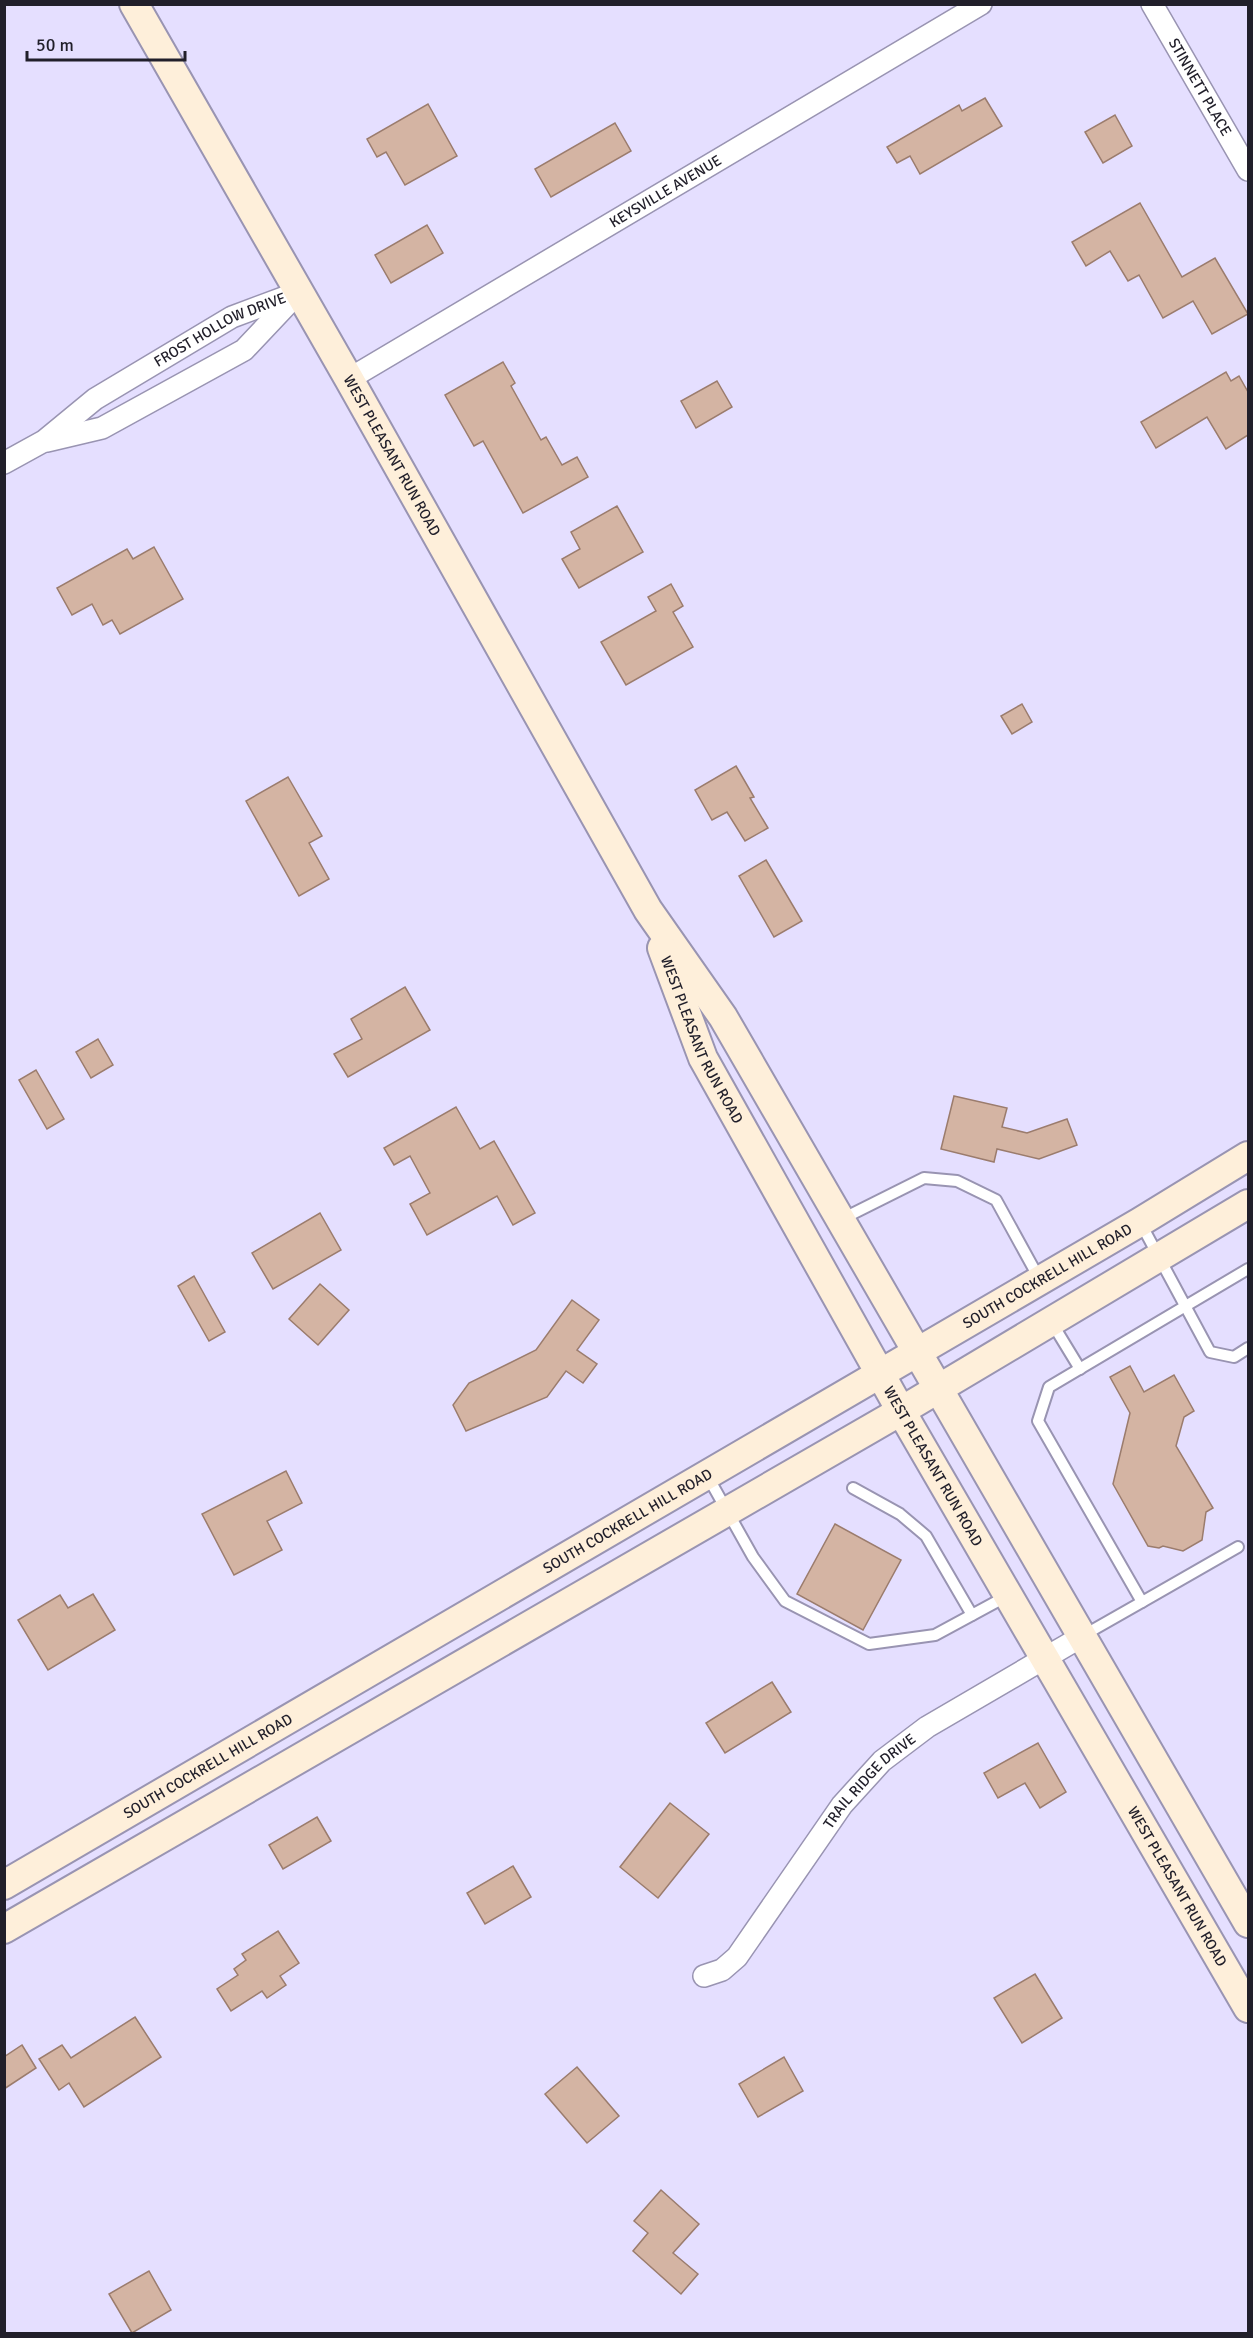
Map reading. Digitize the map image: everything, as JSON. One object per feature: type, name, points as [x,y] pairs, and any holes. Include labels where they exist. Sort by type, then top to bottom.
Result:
[{"type":"main road","name":"WEST PLEASANT RUN ROAD","points":[[134,4],[349,379],[648,910],[723,1017],[1248,1923]]},
{"type":"main road","name":"WEST PLEASANT RUN ROAD","points":[[648,910],[704,1058],[901,1412],[1248,2008]]},
{"type":"main road","name":"SOUTH COCKRELL HILL ROAD","points":[[4,1885],[1140,1222],[1248,1156]]},
{"type":"main road","points":[[4,1929],[727,1510],[901,1412],[1248,1204]]},
{"type":"street","name":"KEYSVILLE AVENUE","points":[[349,379],[981,4]]},
{"type":"street","name":"STINNETT PLACE","points":[[1152,4],[1248,171]]},
{"type":"street","name":"FROST HOLLOW DRIVE","points":[[44,441],[102,428],[244,350],[299,292]]},
{"type":"street","name":"FROST HOLLOW DRIVE","points":[[4,463],[44,441],[95,399],[232,317],[299,292]]},
{"type":"street","name":"TRAIL RIDGE DRIVE","points":[[704,1976],[722,1970],[737,1957],[774,1907],[842,1805],[882,1761],[927,1727],[1081,1637]]},
{"type":"lane","points":[[842,1220],[924,1178],[957,1181],[996,1200],[1040,1280]]},
{"type":"lane","points":[[1140,1222],[1210,1352],[1234,1357],[1248,1348]]},
{"type":"lane","points":[[1142,1602],[1038,1421],[1049,1387],[1248,1269]]},
{"type":"lane","points":[[1051,1323],[1080,1369]]},
{"type":"lane","points":[[707,1475],[753,1557],[785,1601],[869,1644],[935,1635],[1007,1596]]},
{"type":"lane","points":[[853,1488],[900,1514],[926,1536],[972,1615]]},
{"type":"lane","points":[[1081,1637],[1238,1547]]},
{"type":"building","points":[[985,98],[1002,126],[920,174],[910,156],[897,163],[887,147],[959,105],[962,111]]},
{"type":"building","points":[[428,104],[457,156],[405,185],[386,152],[377,157],[367,139]]},
{"type":"building","points":[[1115,115],[1132,146],[1103,163],[1085,132]]},
{"type":"building","points":[[615,123],[631,151],[551,197],[535,169]]},
{"type":"building","points":[[1140,203],[1182,277],[1215,258],[1248,314],[1212,334],[1193,301],[1163,318],[1139,275],[1128,281],[1110,251],[1086,266],[1072,242]]},
{"type":"building","points":[[427,225],[443,253],[391,283],[375,255]]},
{"type":"building","points":[[503,362],[515,383],[511,386],[541,440],[546,437],[562,465],[577,457],[588,477],[523,513],[483,441],[474,446],[445,395]]},
{"type":"building","points":[[1226,372],[1231,381],[1239,376],[1248,392],[1248,435],[1226,449],[1207,417],[1156,448],[1141,422]]},
{"type":"building","points":[[717,381],[732,407],[696,428],[681,401]]},
{"type":"building","points":[[617,506],[643,552],[579,588],[562,559],[580,549],[571,532]]},
{"type":"building","points":[[154,547],[183,599],[120,634],[112,620],[103,625],[92,604],[72,615],[57,588],[127,549],[133,559]]},
{"type":"building","points":[[671,584],[683,606],[673,612],[693,647],[626,685],[601,642],[656,611],[648,597]]},
{"type":"building","points":[[1022,704],[1032,722],[1012,734],[1001,716]]},
{"type":"building","points":[[736,766],[754,797],[750,798],[768,828],[745,841],[727,812],[712,820],[695,790]]},
{"type":"building","points":[[288,777],[322,836],[309,843],[329,879],[299,896],[246,801]]},
{"type":"building","points":[[766,860],[802,921],[774,937],[739,876]]},
{"type":"building","points":[[405,987],[430,1030],[348,1077],[334,1054],[362,1039],[351,1019]]},
{"type":"building","points":[[98,1039],[113,1065],[91,1078],[76,1052]]},
{"type":"building","points":[[36,1070],[64,1119],[47,1129],[19,1080]]},
{"type":"building","points":[[954,1096],[1007,1108],[1002,1127],[1027,1133],[1067,1119],[1077,1145],[1039,1159],[997,1149],[994,1162],[941,1149]]},
{"type":"building","points":[[456,1107],[480,1149],[494,1141],[535,1213],[513,1225],[497,1196],[427,1235],[410,1204],[430,1193],[410,1156],[394,1165],[384,1148]]},
{"type":"building","points":[[320,1213],[341,1250],[273,1289],[252,1253]]},
{"type":"building","points":[[194,1276],[225,1332],[209,1341],[178,1286]]},
{"type":"building","points":[[320,1284],[349,1310],[318,1345],[289,1319]]},
{"type":"building","points":[[572,1300],[599,1320],[577,1350],[597,1364],[583,1383],[566,1371],[547,1397],[466,1431],[453,1405],[469,1383],[536,1350]]},
{"type":"building","points":[[1130,1366],[1144,1392],[1174,1375],[1194,1411],[1184,1417],[1176,1446],[1213,1508],[1206,1512],[1202,1540],[1183,1551],[1163,1546],[1159,1548],[1148,1546],[1113,1484],[1130,1413],[1110,1377]]},
{"type":"building","points":[[286,1471],[302,1503],[267,1521],[282,1550],[234,1575],[202,1514]]},
{"type":"building","points":[[835,1524],[901,1560],[863,1630],[797,1594]]},
{"type":"building","points":[[93,1594],[115,1630],[48,1670],[18,1620],[60,1595],[68,1608]]},
{"type":"building","points":[[772,1682],[791,1712],[725,1753],[706,1723]]},
{"type":"building","points":[[1038,1743],[1066,1792],[1040,1808],[1025,1783],[998,1798],[984,1773]]},
{"type":"building","points":[[670,1803],[709,1834],[658,1898],[620,1867]]},
{"type":"building","points":[[317,1817],[331,1841],[283,1869],[269,1845]]},
{"type":"building","points":[[513,1866],[531,1897],[485,1924],[467,1893]]},
{"type":"building","points":[[278,1931],[299,1963],[280,1976],[286,1985],[267,1998],[262,1991],[231,2011],[217,1989],[238,1975],[234,1969],[246,1960],[242,1954]]},
{"type":"building","points":[[1035,1974],[1062,2018],[1022,2043],[994,1998]]},
{"type":"building","points":[[135,2017],[161,2057],[84,2107],[69,2083],[59,2090],[39,2059],[62,2045],[71,2058]]},
{"type":"building","points":[[22,2045],[36,2068],[4,2089],[4,2057]]},
{"type":"building","points":[[784,2057],[803,2091],[758,2117],[739,2084]]},
{"type":"building","points":[[577,2067],[619,2116],[587,2143],[545,2094]]},
{"type":"building","points":[[661,2190],[699,2224],[673,2253],[698,2274],[681,2294],[633,2251],[648,2233],[634,2221]]},
{"type":"building","points":[[149,2271],[171,2310],[132,2333],[109,2294]]}]
